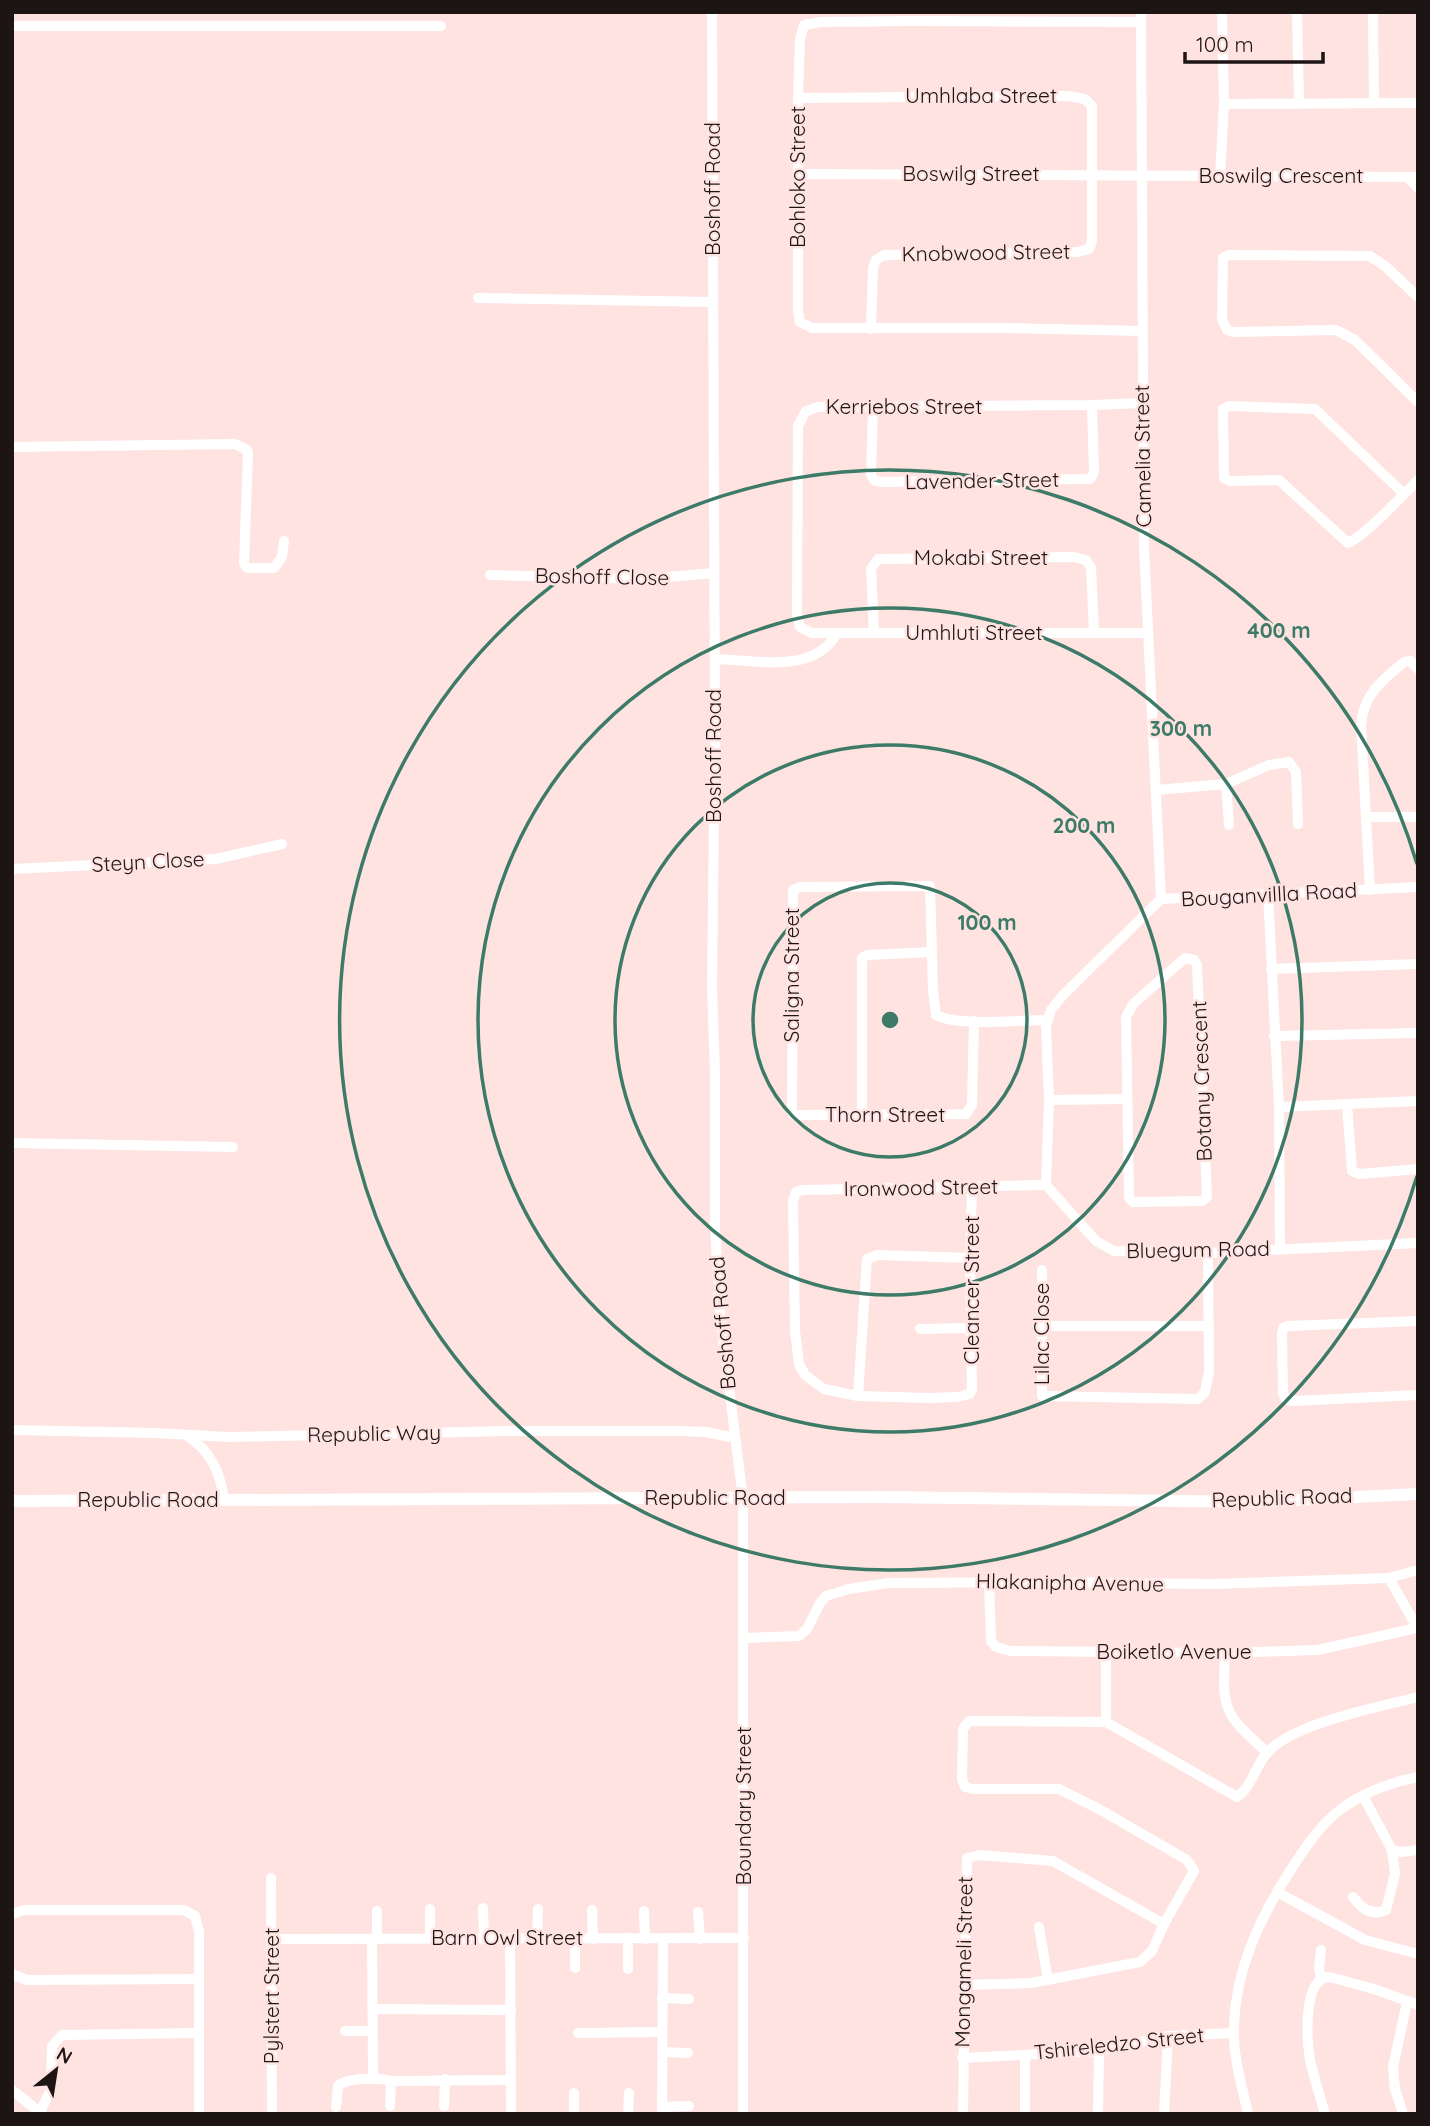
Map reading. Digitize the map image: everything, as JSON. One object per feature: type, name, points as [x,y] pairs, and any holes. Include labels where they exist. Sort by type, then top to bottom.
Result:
[{"type":"street","name":"Boshoff Road","points":[[712,12],[715,659],[712,988],[715,1237],[720,1315],[743,1499]]},
{"type":"street","points":[[1220,175],[1224,104],[1222,12]]},
{"type":"street","points":[[1297,12],[1298,103]]},
{"type":"street","points":[[1373,12],[1374,103]]},
{"type":"street","name":"Bohloko Street","points":[[1141,17],[807,23],[800,32],[798,174],[799,320],[804,326],[1142,331]]},
{"type":"street","name":"Camelia Street","points":[[1141,17],[1142,403],[1147,633],[1161,900]]},
{"type":"street","points":[[12,26],[441,26]]},
{"type":"street","name":"Umhlaba Street","points":[[798,98],[1080,97],[1092,106],[1093,174]]},
{"type":"street","points":[[1224,104],[1418,103]]},
{"type":"street","name":"Boswilg Street","points":[[798,174],[1143,175]]},
{"type":"street","name":"Knobwood Street","points":[[871,329],[873,268],[876,260],[884,256],[1078,252],[1089,249],[1093,241],[1093,174]]},
{"type":"street","name":"Boswilg Crescent","points":[[1143,175],[1413,177]]},
{"type":"street","points":[[1413,177],[1418,188]]},
{"type":"street","points":[[1418,297],[1385,266],[1370,257],[1223,257],[1222,319],[1227,330],[1343,332],[1355,340],[1418,401]]},
{"type":"street","points":[[478,298],[713,302]]},
{"type":"street","name":"Kerriebos Street","points":[[803,629],[798,624],[797,616],[798,426],[800,419],[811,407],[1142,403]]},
{"type":"street","name":"Lavender Street","points":[[873,407],[871,475],[874,481],[884,482],[1090,479],[1094,472],[1092,405]]},
{"type":"street","points":[[1404,494],[1315,409],[1224,407],[1224,478],[1230,481],[1279,480],[1346,541],[1352,542],[1404,494],[1418,480]]},
{"type":"street","points":[[12,447],[235,444],[247,450],[248,454],[244,563],[247,568],[274,568],[282,557],[284,541]]},
{"type":"street","name":"Mokabi Street","points":[[874,633],[871,569],[878,559],[1060,557],[1082,558],[1091,568],[1094,632]]},
{"type":"street","name":"Boshoff Close","points":[[490,575],[644,579],[714,573]]},
{"type":"street","name":"Umhluti Street","points":[[803,629],[812,633],[1147,633]]},
{"type":"street","points":[[715,659],[799,662],[823,650],[837,633]]},
{"type":"street","points":[[1370,890],[1361,726],[1363,710],[1372,693],[1406,661],[1418,669]]},
{"type":"street","points":[[1156,790],[1226,784],[1275,762],[1289,762],[1296,772],[1298,824]]},
{"type":"street","points":[[1226,784],[1229,825]]},
{"type":"street","points":[[1367,817],[1418,817]]},
{"type":"street","name":"Steyn Close","points":[[12,869],[216,859],[282,844]]},
{"type":"street","name":"Saligna Street","points":[[793,1114],[793,890],[799,887],[931,887],[932,953]]},
{"type":"street","name":"Bouganvillla Road","points":[[1047,1020],[1063,995],[1161,900],[1418,887]]},
{"type":"street","points":[[1268,894],[1279,1107],[1280,1249]]},
{"type":"street","points":[[862,1116],[862,958],[867,955],[932,953],[933,1005],[936,1015],[974,1021],[1047,1020],[1049,1100],[1046,1185]]},
{"type":"street","name":"Botany Crescent","points":[[1185,958],[1194,960],[1197,965],[1199,992],[1207,1195],[1205,1200],[1130,1200],[1127,1099],[1128,1013],[1133,1004],[1180,961],[1185,958]]},
{"type":"street","points":[[1271,969],[1418,964]]},
{"type":"street","name":"Thorn Street","points":[[793,1114],[862,1116],[968,1112],[972,1102],[974,1021]]},
{"type":"street","points":[[1275,1036],[1418,1033]]},
{"type":"street","points":[[1049,1100],[1127,1099]]},
{"type":"street","points":[[1279,1107],[1418,1101]]},
{"type":"street","points":[[1347,1105],[1352,1171],[1359,1174],[1418,1169]]},
{"type":"street","points":[[12,1143],[233,1147]]},
{"type":"street","name":"Ironwood Street","points":[[858,1396],[824,1389],[808,1380],[799,1364],[795,1331],[793,1201],[796,1192],[1046,1185]]},
{"type":"street","name":"Bluegum Road","points":[[1046,1185],[1096,1241],[1110,1250],[1208,1252],[1418,1243]]},
{"type":"street","name":"Cleancer Street","points":[[858,1396],[947,1398],[971,1393],[972,1187]]},
{"type":"street","points":[[1043,1326],[1208,1326],[1208,1252]]},
{"type":"street","points":[[858,1396],[865,1264],[868,1258],[877,1255],[970,1258]]},
{"type":"street","name":"Lilac Close","points":[[1042,1270],[1043,1397],[1198,1399],[1204,1394],[1209,1372],[1208,1326]]},
{"type":"street","points":[[1418,1321],[1286,1326],[1282,1334],[1283,1393],[1286,1400],[1418,1395]]},
{"type":"street","points":[[919,1329],[972,1328]]},
{"type":"street","name":"Republic Way","points":[[12,1430],[186,1436],[649,1431],[706,1432],[735,1438]]},
{"type":"street","points":[[186,1436],[199,1444],[208,1455],[221,1485],[224,1500]]},
{"type":"street","name":"Republic Road","points":[[12,1501],[878,1497],[1255,1502],[1418,1494]]},
{"type":"street","name":"Boundary Street","points":[[743,1499],[743,2114]]},
{"type":"street","name":"Hlakanipha Avenue","points":[[745,1638],[799,1636],[810,1625],[822,1599],[830,1594],[908,1581],[1183,1585],[1388,1578],[1418,1570]]},
{"type":"street","points":[[1388,1578],[1417,1628]]},
{"type":"street","name":"Boiketlo Avenue","points":[[989,1582],[990,1637],[996,1647],[1010,1651],[1225,1653],[1325,1649],[1417,1628]]},
{"type":"street","points":[[1105,1652],[1106,1722]]},
{"type":"street","points":[[1225,1653],[1225,1693],[1228,1708],[1235,1720],[1267,1753]]},
{"type":"street","points":[[964,1985],[1016,1985],[1140,1962],[1150,1955],[1194,1871],[1187,1860],[1066,1791],[1056,1788],[973,1789],[962,1784],[963,1729],[969,1721],[1106,1722],[1235,1797],[1242,1793],[1267,1753],[1294,1734],[1332,1718],[1418,1698]]},
{"type":"street","points":[[1248,2114],[1233,2033],[1247,1956],[1258,1926],[1298,1859],[1323,1825],[1343,1807],[1363,1796],[1390,1783],[1418,1777]]},
{"type":"street","points":[[1353,1897],[1360,1907],[1367,1910],[1380,1913],[1386,1910],[1395,1874],[1392,1850],[1363,1796]]},
{"type":"street","points":[[1392,1850],[1418,1850]]},
{"type":"street","name":"Mongameli Street","points":[[963,2114],[966,1860],[973,1855],[1053,1861],[1164,1924]]},
{"type":"street","name":"Pylstert Street","points":[[271,1878],[272,2114]]},
{"type":"street","points":[[1277,1892],[1365,1940],[1418,1954]]},
{"type":"street","points":[[483,1908],[484,1939]]},
{"type":"street","points":[[12,1914],[31,1909],[188,1911],[195,1916],[199,1924],[199,2114]]},
{"type":"street","points":[[430,1909],[430,1938]]},
{"type":"street","points":[[537,1939],[538,1909]]},
{"type":"street","points":[[592,1910],[593,1939]]},
{"type":"street","points":[[373,2079],[374,1939],[377,1911]]},
{"type":"street","points":[[644,1911],[645,1939]]},
{"type":"street","points":[[698,1912],[700,1939]]},
{"type":"street","points":[[1040,1927],[1048,1980]]},
{"type":"street","points":[[628,1938],[628,1969]]},
{"type":"street","name":"Barn Owl Street","points":[[271,1939],[744,1938]]},
{"type":"street","points":[[575,1939],[575,1968]]},
{"type":"street","points":[[663,1939],[662,2110],[688,2106]]},
{"type":"street","points":[[510,1940],[511,2114]]},
{"type":"street","points":[[1321,1950],[1321,1978]]},
{"type":"street","points":[[12,1974],[27,1980],[198,1979]]},
{"type":"street","points":[[1325,2114],[1307,2036],[1311,1993],[1316,1983],[1327,1977],[1377,1990],[1412,2003],[1393,2067],[1395,2089],[1403,2114]]},
{"type":"street","points":[[662,1997],[689,1999]]},
{"type":"street","points":[[373,2009],[511,2010]]},
{"type":"street","points":[[345,2031],[372,2031]]},
{"type":"street","points":[[578,2033],[662,2032]]},
{"type":"street","points":[[12,2090],[41,2113],[51,2090],[52,2046],[62,2035],[198,2033]]},
{"type":"street","name":"Tshireledzo Street","points":[[962,2057],[1099,2051],[1168,2036],[1233,2033]]},
{"type":"street","points":[[1164,2114],[1168,2036]]},
{"type":"street","points":[[1098,2114],[1099,2051]]},
{"type":"street","points":[[663,2052],[688,2053]]},
{"type":"street","points":[[1025,2055],[1025,2114]]},
{"type":"street","points":[[444,2106],[445,2080]]},
{"type":"street","points":[[336,2107],[340,2083],[345,2081],[511,2080]]},
{"type":"street","points":[[390,2106],[391,2081]]},
{"type":"street","points":[[574,2093],[574,2114]]},
{"type":"street","points":[[628,2114],[629,2093]]}]
